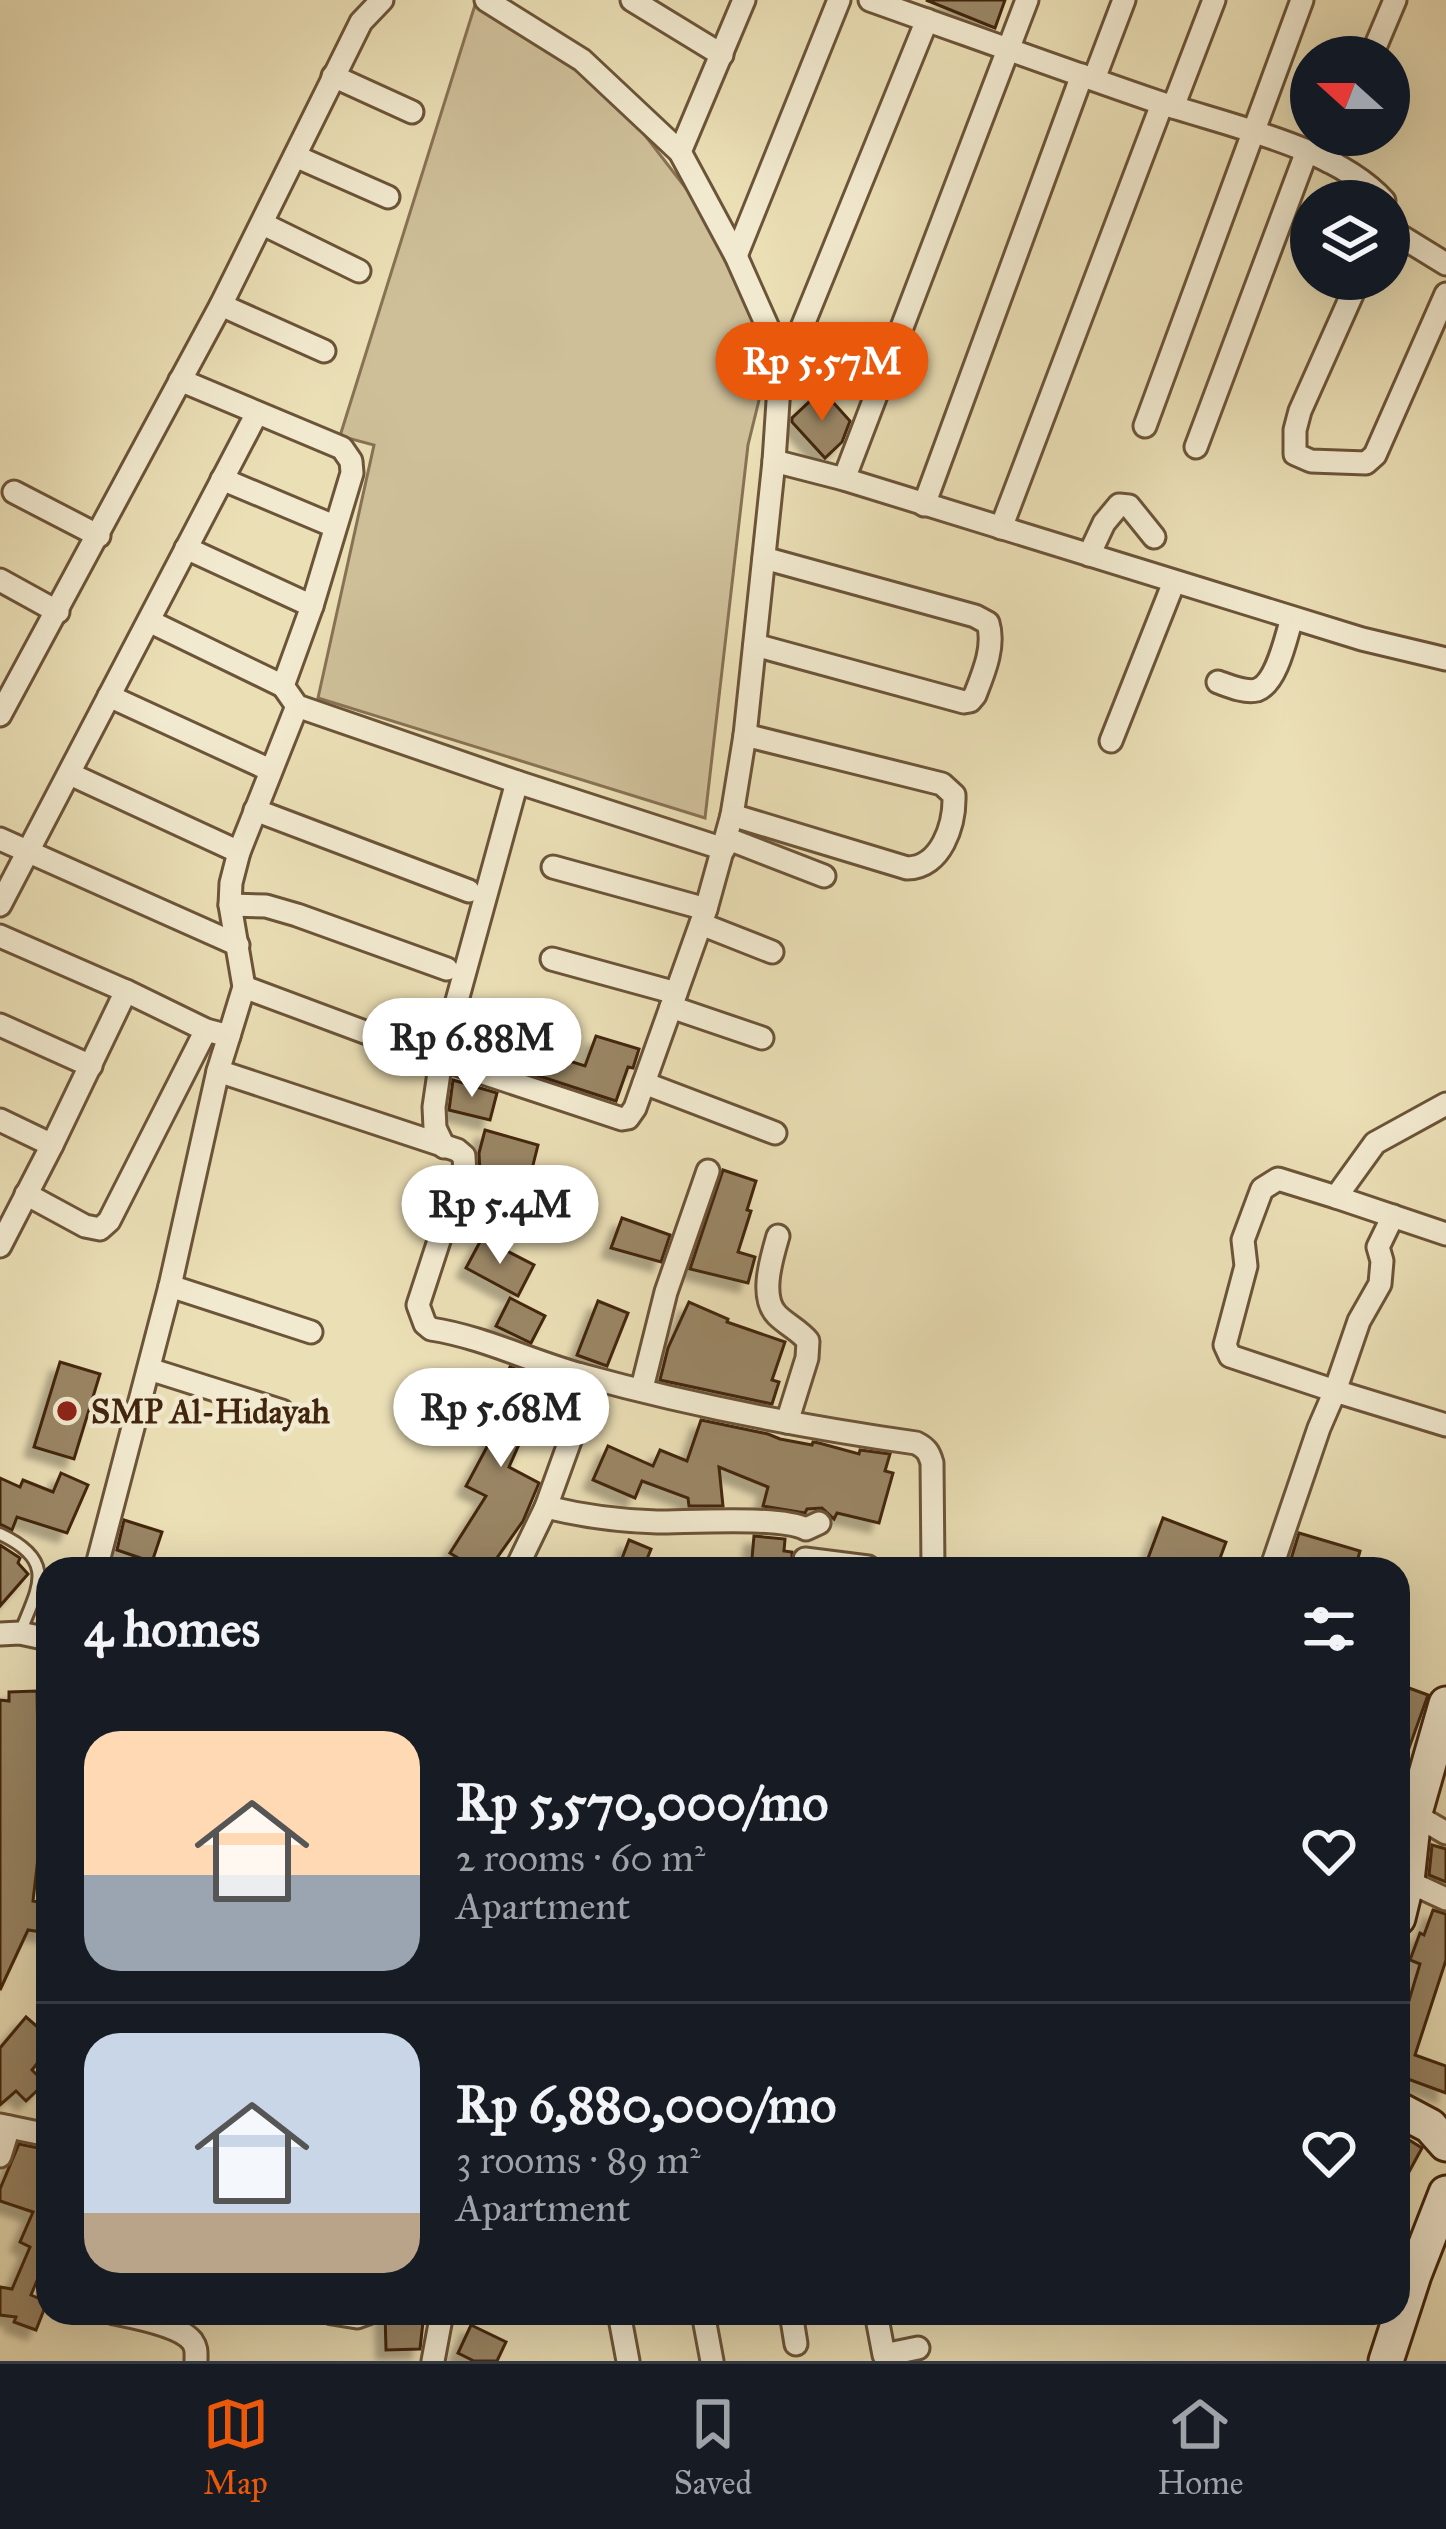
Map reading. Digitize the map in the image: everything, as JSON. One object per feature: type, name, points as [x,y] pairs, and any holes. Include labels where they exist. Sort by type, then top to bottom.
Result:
[{"type":"street","points":[[0,715],[8,682],[58,612],[263,224],[333,76],[362,22],[382,0]]},
{"type":"street","points":[[244,987],[622,1120],[635,1108],[725,844],[745,735],[781,357],[736,256],[680,152],[582,60],[485,0]]},
{"type":"street","points":[[632,0],[722,55]]},
{"type":"street","points":[[680,152],[744,0]]},
{"type":"street","points":[[736,256],[839,0]]},
{"type":"street","points":[[870,0],[1290,145]]},
{"type":"street","points":[[844,479],[1027,0]]},
{"type":"street","points":[[924,505],[1088,77],[1124,0]]},
{"type":"street","points":[[1001,528],[1167,105],[1214,0]]},
{"type":"street","points":[[1145,426],[1302,0]]},
{"type":"street","points":[[1380,36],[1395,0]]},
{"type":"street","points":[[781,357],[798,338],[927,20]]},
{"type":"street","points":[[333,76],[412,112]]},
{"type":"street","points":[[295,156],[388,197]]},
{"type":"street","points":[[1196,447],[1305,156]]},
{"type":"street","points":[[1318,156],[1357,180]]},
{"type":"street","points":[[1328,161],[1330,156]]},
{"type":"street","points":[[263,224],[358,271]]},
{"type":"street","points":[[1410,242],[1446,264]]},
{"type":"street","points":[[1350,300],[1295,430],[1295,454],[1311,461],[1366,463],[1375,455],[1446,294]]},
{"type":"street","points":[[221,305],[324,352]]},
{"type":"street","points":[[180,380],[342,448],[351,461],[352,473],[284,686]]},
{"type":"street","points":[[0,905],[257,412]]},
{"type":"street","points":[[774,461],[1362,639],[1446,659]]},
{"type":"street","points":[[223,479],[334,526]]},
{"type":"street","points":[[14,492],[99,536]]},
{"type":"street","points":[[1088,555],[1119,505],[1129,506],[1154,537]]},
{"type":"street","points":[[186,548],[312,606]]},
{"type":"street","points":[[754,645],[968,702],[982,678],[990,643],[985,620],[764,558]]},
{"type":"street","points":[[0,580],[58,612]]},
{"type":"street","points":[[1111,741],[1174,582]]},
{"type":"street","points":[[1218,682],[1260,689],[1275,671],[1292,618]]},
{"type":"street","points":[[148,621],[284,686],[297,706],[518,782],[824,876]]},
{"type":"street","points":[[109,695],[270,770]]},
{"type":"street","points":[[99,1557],[170,1286],[218,1071],[244,987],[230,905],[231,883],[297,706]]},
{"type":"street","points":[[732,814],[917,868],[932,861],[954,813],[954,795],[942,784],[745,735]]},
{"type":"street","points":[[70,774],[239,852]]},
{"type":"street","points":[[444,1147],[435,1128],[431,1056],[518,782]]},
{"type":"street","points":[[255,810],[469,892]]},
{"type":"street","points":[[0,839],[238,945]]},
{"type":"street","points":[[553,867],[704,916],[772,952]]},
{"type":"street","points":[[230,905],[266,905],[447,969]]},
{"type":"street","points":[[0,936],[206,1030],[230,1036]]},
{"type":"street","points":[[552,959],[674,1000],[762,1038]]},
{"type":"street","points":[[0,1246],[6,1218],[26,1195],[126,991]]},
{"type":"street","points":[[0,1025],[91,1066]]},
{"type":"street","points":[[26,1195],[85,1226],[100,1229],[109,1221],[206,1030]]},
{"type":"street","points":[[218,1071],[464,1156],[465,1174],[418,1305],[425,1324],[581,1375],[787,1422],[916,1443],[929,1453],[933,1557]]},
{"type":"street","points":[[644,1083],[775,1133]]},
{"type":"street","points":[[1336,1197],[1375,1143],[1446,1104]]},
{"type":"street","points":[[0,1120],[52,1145]]},
{"type":"street","points":[[642,1388],[666,1292],[708,1171]]},
{"type":"street","points":[[1446,1234],[1278,1179],[1262,1189],[1243,1240],[1246,1266],[1225,1345],[1231,1356],[1446,1425]]},
{"type":"street","points":[[1275,1557],[1318,1428],[1359,1322],[1380,1284],[1378,1247],[1393,1216]]},
{"type":"street","points":[[778,1236],[768,1293],[771,1308],[808,1342],[787,1422]]},
{"type":"street","points":[[170,1286],[311,1333]]},
{"type":"street","points":[[149,1369],[282,1412]]},
{"type":"street","points":[[522,1557],[571,1438],[581,1375]]},
{"type":"street","points":[[546,1507],[585,1517],[653,1522],[812,1526],[805,1557]]},
{"type":"street","points":[[1410,1800],[1446,1704]]},
{"type":"street","points":[[1410,1813],[1446,1833]]},
{"type":"street","points":[[1410,1882],[1446,1899]]},
{"type":"street","points":[[1410,2115],[1430,2126],[1446,2144]]},
{"type":"street","points":[[0,2156],[5,2126],[36,2132]]},
{"type":"street","points":[[1410,2287],[1444,2208]]},
{"type":"street","points":[[158,2325],[190,2338],[196,2361]]},
{"type":"street","points":[[433,2361],[440,2325]]},
{"type":"street","points":[[621,2325],[628,2361]]},
{"type":"street","points":[[706,2325],[712,2361]]},
{"type":"street","points":[[793,2325],[796,2344]]},
{"type":"street","points":[[879,2325],[884,2355],[918,2348]]},
{"type":"street","points":[[1386,2361],[1398,2325]]},
{"type":"lane","points":[[0,1534],[13,1540],[36,1564]]},
{"type":"lane","points":[[10,1634],[36,1589]]},
{"type":"shaded area","points":[[475,5],[610,90],[729,244],[773,343],[748,445],[705,818],[318,698],[374,445],[340,436]]},
{"type":"building","points":[[926,0],[1005,0],[995,28]]},
{"type":"building","points":[[822,390],[850,421],[842,442],[825,458],[792,422]]},
{"type":"building","points":[[513,1029],[551,1044],[547,1054],[585,1066],[596,1036],[639,1049],[616,1101],[499,1063]]},
{"type":"building","points":[[453,1080],[497,1093],[490,1120],[449,1110]]},
{"type":"building","points":[[485,1130],[538,1145],[528,1185],[480,1172]]},
{"type":"building","points":[[723,1170],[756,1181],[738,1252],[755,1257],[748,1283],[690,1269]]},
{"type":"building","points":[[622,1218],[670,1235],[661,1262],[611,1248]]},
{"type":"building","points":[[482,1238],[534,1265],[518,1296],[466,1268]]},
{"type":"building","points":[[510,1298],[545,1316],[531,1343],[496,1326]]},
{"type":"building","points":[[598,1301],[628,1313],[607,1366],[577,1355]]},
{"type":"building","points":[[689,1302],[727,1322],[785,1342],[772,1380],[779,1382],[772,1404],[660,1380],[668,1348]]},
{"type":"building","name":"SMP Al-Hidayah","points":[[60,1362],[100,1374],[74,1459],[34,1447]]},
{"type":"building","points":[[510,1367],[551,1382],[509,1467],[539,1483],[523,1521],[498,1557],[456,1557],[450,1553],[486,1496],[466,1486],[495,1432],[470,1421],[484,1390],[497,1396]]},
{"type":"building","points":[[701,1420],[859,1454],[860,1450],[890,1454],[885,1471],[893,1473],[879,1523],[837,1513],[834,1519],[822,1508],[805,1513],[763,1506],[768,1487],[719,1467],[723,1506],[689,1506],[688,1498],[642,1481],[635,1498],[593,1480],[608,1446],[653,1466],[660,1450],[687,1461]]},
{"type":"building","points":[[61,1473],[88,1485],[67,1533],[17,1517],[12,1530],[0,1524],[0,1478],[20,1487],[23,1480],[53,1492]]},
{"type":"building","points":[[1163,1518],[1226,1542],[1220,1557],[1148,1557]]},
{"type":"building","points":[[124,1520],[162,1532],[154,1557],[117,1550]]},
{"type":"building","points":[[1299,1533],[1360,1551],[1358,1557],[1292,1557]]},
{"type":"building","points":[[754,1536],[785,1539],[784,1551],[792,1552],[792,1557],[752,1557]]},
{"type":"building","points":[[629,1540],[651,1549],[648,1557],[623,1557]]},
{"type":"building","points":[[0,1545],[20,1558],[18,1563],[28,1574],[0,1606]]},
{"type":"building","points":[[1410,1688],[1428,1695],[1410,1745]]},
{"type":"building","points":[[36,1691],[36,1931],[28,1930],[0,1990],[0,1700],[9,1701],[9,1692]]},
{"type":"building","points":[[1432,1845],[1446,1849],[1446,1882],[1429,1875]]},
{"type":"building","points":[[1433,1910],[1446,1914],[1446,1960],[1415,2055],[1446,2066],[1446,2093],[1410,2080],[1410,1997],[1420,1964],[1410,1960],[1420,1933],[1424,1935]]},
{"type":"building","points":[[26,2017],[36,2026],[32,2070],[36,2092],[26,2101],[16,2091],[0,2105],[0,2048]]},
{"type":"building","points":[[1410,2140],[1422,2148],[1410,2170]]},
{"type":"building","points":[[19,2144],[36,2148],[36,2283],[31,2295],[36,2297],[36,2330],[14,2322],[16,2317],[0,2315],[0,2287],[12,2289],[30,2247],[20,2242],[33,2212],[0,2201],[0,2189]]},
{"type":"building","points":[[385,2325],[423,2325],[420,2349],[386,2350]]},
{"type":"building","points":[[471,2325],[506,2342],[497,2361],[474,2361],[458,2353]]},
{"type":"place","name":"SMP Al-Hidayah","points":[[67,1411]]}]
